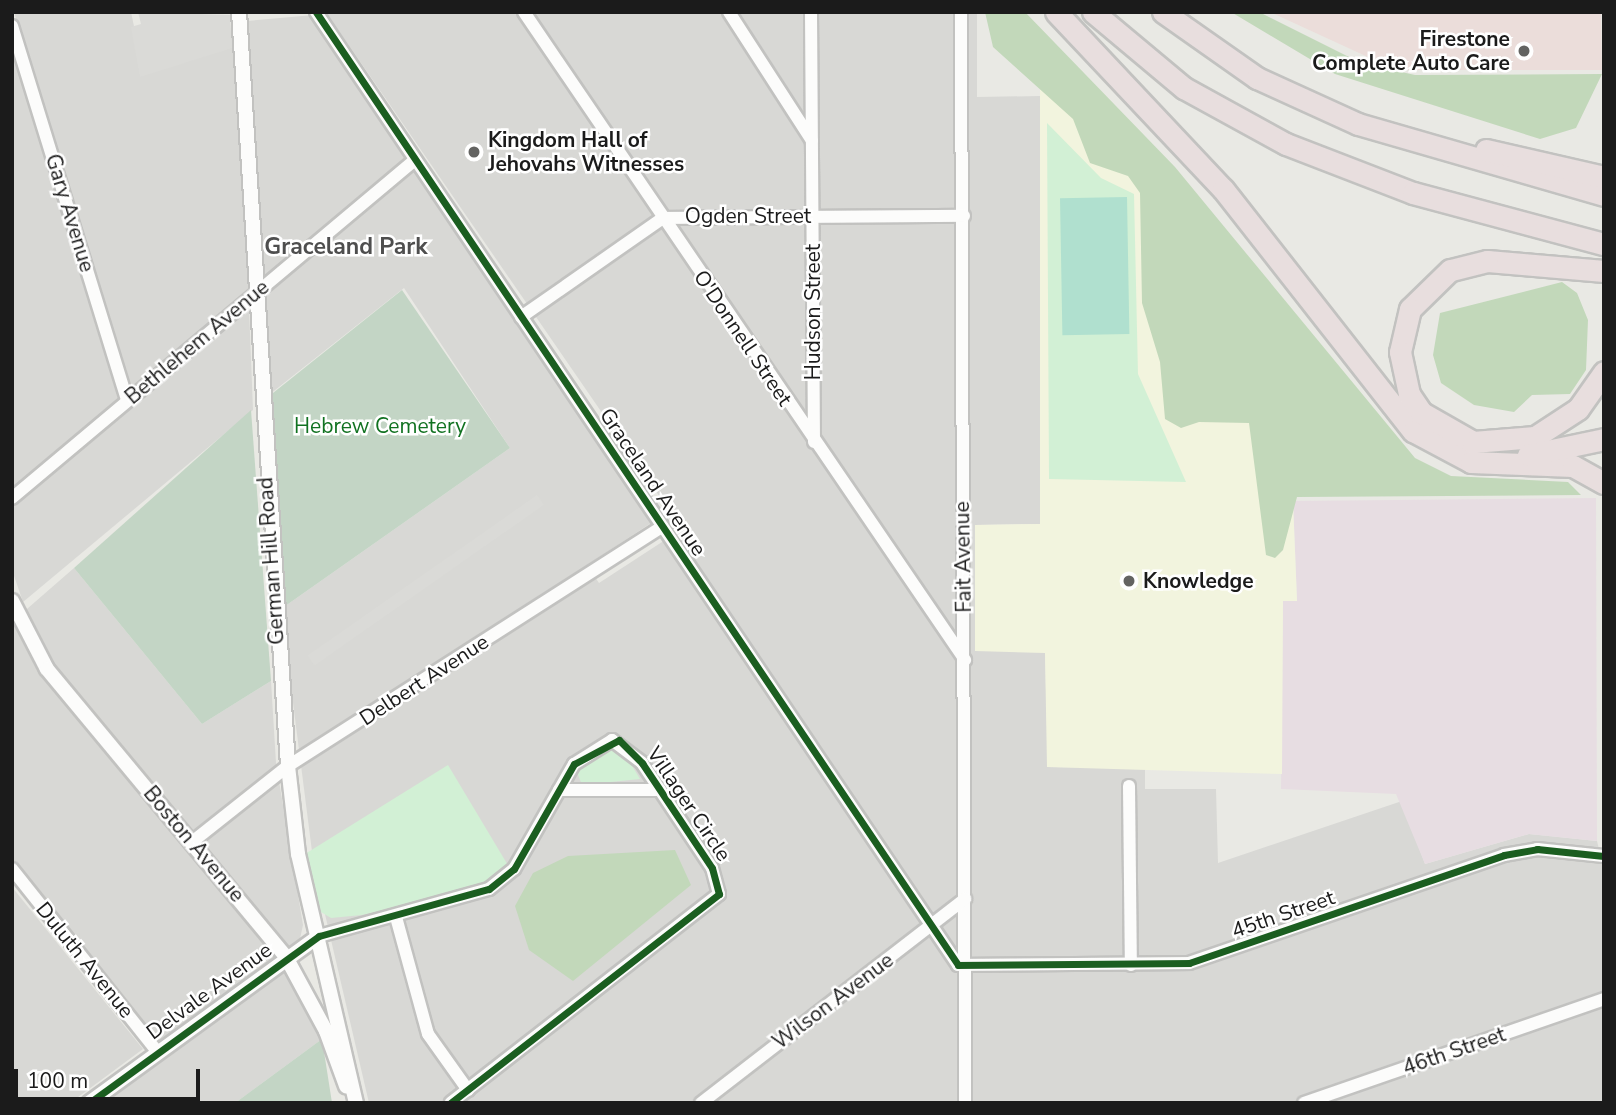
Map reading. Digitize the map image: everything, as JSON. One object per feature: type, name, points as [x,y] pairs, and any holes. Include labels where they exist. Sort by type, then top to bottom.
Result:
[{"type":"highway","points":[[1056,12],[1223,189],[1413,431],[1452,456],[1491,463],[1573,466],[1604,483]]},
{"type":"highway","points":[[1093,12],[1184,88],[1286,144],[1413,193],[1604,244]]},
{"type":"highway","points":[[1163,12],[1210,50],[1304,101],[1427,148],[1604,195]]},
{"type":"highway","points":[[1304,101],[1604,177]]},
{"type":"highway","points":[[1604,271],[1497,261],[1450,270],[1410,309],[1400,352],[1409,394],[1422,413],[1473,442],[1514,442],[1559,424],[1578,409],[1604,372]]},
{"type":"highway","points":[[1491,463],[1604,439]]},
{"type":"street","name":"German Hill Road","points":[[239,12],[255,294],[288,766],[298,855],[319,936],[353,1103]]},
{"type":"street","name":"Graceland Avenue","points":[[316,12],[931,926],[958,965],[965,965]]},
{"type":"street","name":"O'Donnell Street","points":[[524,12],[814,443],[966,660]]},
{"type":"street","points":[[729,12],[812,141]]},
{"type":"street","name":"Hudson Street","points":[[811,12],[814,443]]},
{"type":"street","name":"Fait Avenue","points":[[961,12],[966,660],[965,1103]]},
{"type":"street","name":"Gary Avenue","points":[[12,26],[127,399]]},
{"type":"street","name":"Bethlehem Avenue","points":[[12,498],[415,160]]},
{"type":"street","name":"Ogden Street","points":[[521,317],[663,218],[964,216]]},
{"type":"street","name":"Delbert Avenue","points":[[192,842],[288,766],[662,527]]},
{"type":"street","name":"Boston Avenue","points":[[12,601],[47,669],[286,957],[326,1031],[353,1103]]},
{"type":"street","name":"Villager Circle","points":[[319,936],[467,900],[502,880],[574,764],[612,740],[629,748],[712,868],[719,894],[451,1103]]},
{"type":"street","points":[[1129,786],[1131,964]]},
{"type":"street","name":"Villager Circle","points":[[559,790],[660,790]]},
{"type":"street","name":"45th Street","points":[[965,965],[1131,964],[1209,959],[1522,850],[1603,857]]},
{"type":"street","name":"Duluth Avenue","points":[[12,869],[157,1051]]},
{"type":"street","name":"Wilson Avenue","points":[[701,1103],[965,899]]},
{"type":"street","points":[[396,916],[428,1034],[468,1090]]},
{"type":"street","name":"Delvale Avenue","points":[[89,1103],[286,957],[319,936]]},
{"type":"street","name":"46th Street","points":[[1304,1103],[1604,999]]},
{"type":"shaded area","points":[[14,12],[131,12],[141,60],[237,36],[251,288],[128,391]]},
{"type":"shaded area","points":[[138,12],[230,15],[232,48],[140,77],[131,27],[141,24]]},
{"type":"shaded area","points":[[326,12],[977,12],[977,97],[1040,96],[1040,524],[975,525],[1045,652],[1048,767],[1145,768],[1145,789],[1216,789],[1218,863],[1402,801],[1425,864],[1529,834],[1597,841],[1604,869],[1604,1103],[369,1103],[314,867],[281,609],[510,448],[404,288],[265,398],[260,299],[416,168],[654,521],[587,565],[599,583],[682,529]]},
{"type":"shaded area","points":[[985,12],[1025,12],[1175,167],[1415,458],[1451,476],[1568,482],[1581,495],[1297,497],[1283,550],[1275,558],[1266,555],[1249,423],[1199,422],[1181,428],[1165,419],[1160,362],[1142,303],[1140,193],[1128,176],[1090,163],[1073,119],[993,47]]},
{"type":"shaded area","points":[[1231,12],[1259,12],[1361,63],[1415,75],[1602,74],[1576,128],[1540,139],[1335,74]]},
{"type":"shaded area","points":[[1270,12],[1601,12],[1602,70],[1396,70]]},
{"type":"shaded area","points":[[314,15],[409,157],[259,281],[247,21]]},
{"type":"shaded area","points":[[12,41],[121,398],[12,488]]},
{"type":"shaded area","points":[[1040,83],[1179,183],[1252,415],[1293,501],[1297,601],[1283,601],[1282,774],[1047,767],[1045,653],[975,651],[975,525],[1040,524]]},
{"type":"shaded area","points":[[1047,123],[1101,178],[1134,194],[1138,374],[1186,482],[1049,479]]},
{"type":"shaded area","points":[[1562,282],[1577,293],[1588,320],[1586,370],[1570,394],[1532,395],[1514,412],[1474,405],[1441,383],[1433,355],[1440,313]]},
{"type":"shaded area","points":[[249,308],[253,410],[23,602],[12,570],[12,504]]},
{"type":"shaded area","points":[[537,495],[544,505],[315,665],[308,656]]},
{"type":"shaded area","points":[[1596,498],[1597,841],[1529,834],[1425,864],[1396,794],[1281,789],[1283,601],[1297,600],[1293,501]]},
{"type":"shaded area","points":[[74,568],[202,724],[271,681],[276,763],[303,925],[291,980],[322,1039],[235,1103],[102,1103],[167,1053],[12,862],[12,622]]},
{"type":"shaded area","points":[[613,747],[622,749],[640,779],[582,785],[577,772]]},
{"type":"shaded area","points":[[448,765],[509,867],[477,889],[362,915],[331,918],[321,912],[305,854]]},
{"type":"shaded area","points":[[675,850],[691,885],[573,981],[529,950],[515,906],[533,873],[568,856]]},
{"type":"shaded area","points":[[12,887],[143,1049],[70,1103],[12,1103]]},
{"type":"green space","points":[[1127,197],[1129,334],[1062,335],[1060,198]]},
{"type":"green space","name":"Hebrew Cemetery","points":[[402,290],[510,448],[281,609],[268,397]]},
{"type":"green space","name":"Hebrew Cemetery","points":[[251,410],[271,681],[202,724],[74,568]]},
{"type":"green space","points":[[322,1039],[332,1103],[235,1103]]},
{"type":"cycle path","points":[[316,12],[958,965],[1189,963],[1504,855],[1537,849],[1604,856]]},
{"type":"cycle path","points":[[89,1103],[319,936],[489,889],[514,869],[574,764],[619,740],[642,763],[712,868],[719,894],[451,1103]]},
{"type":"place","name":"Firestone Complete Auto Care","points":[[1524,51]]},
{"type":"place","name":"Kingdom Hall of Jehovahs Witnesses","points":[[474,152]]},
{"type":"place","name":"Knowledge","points":[[1129,581]]},
{"type":"district","name":"Graceland Park","points":[[346,247]]}]
